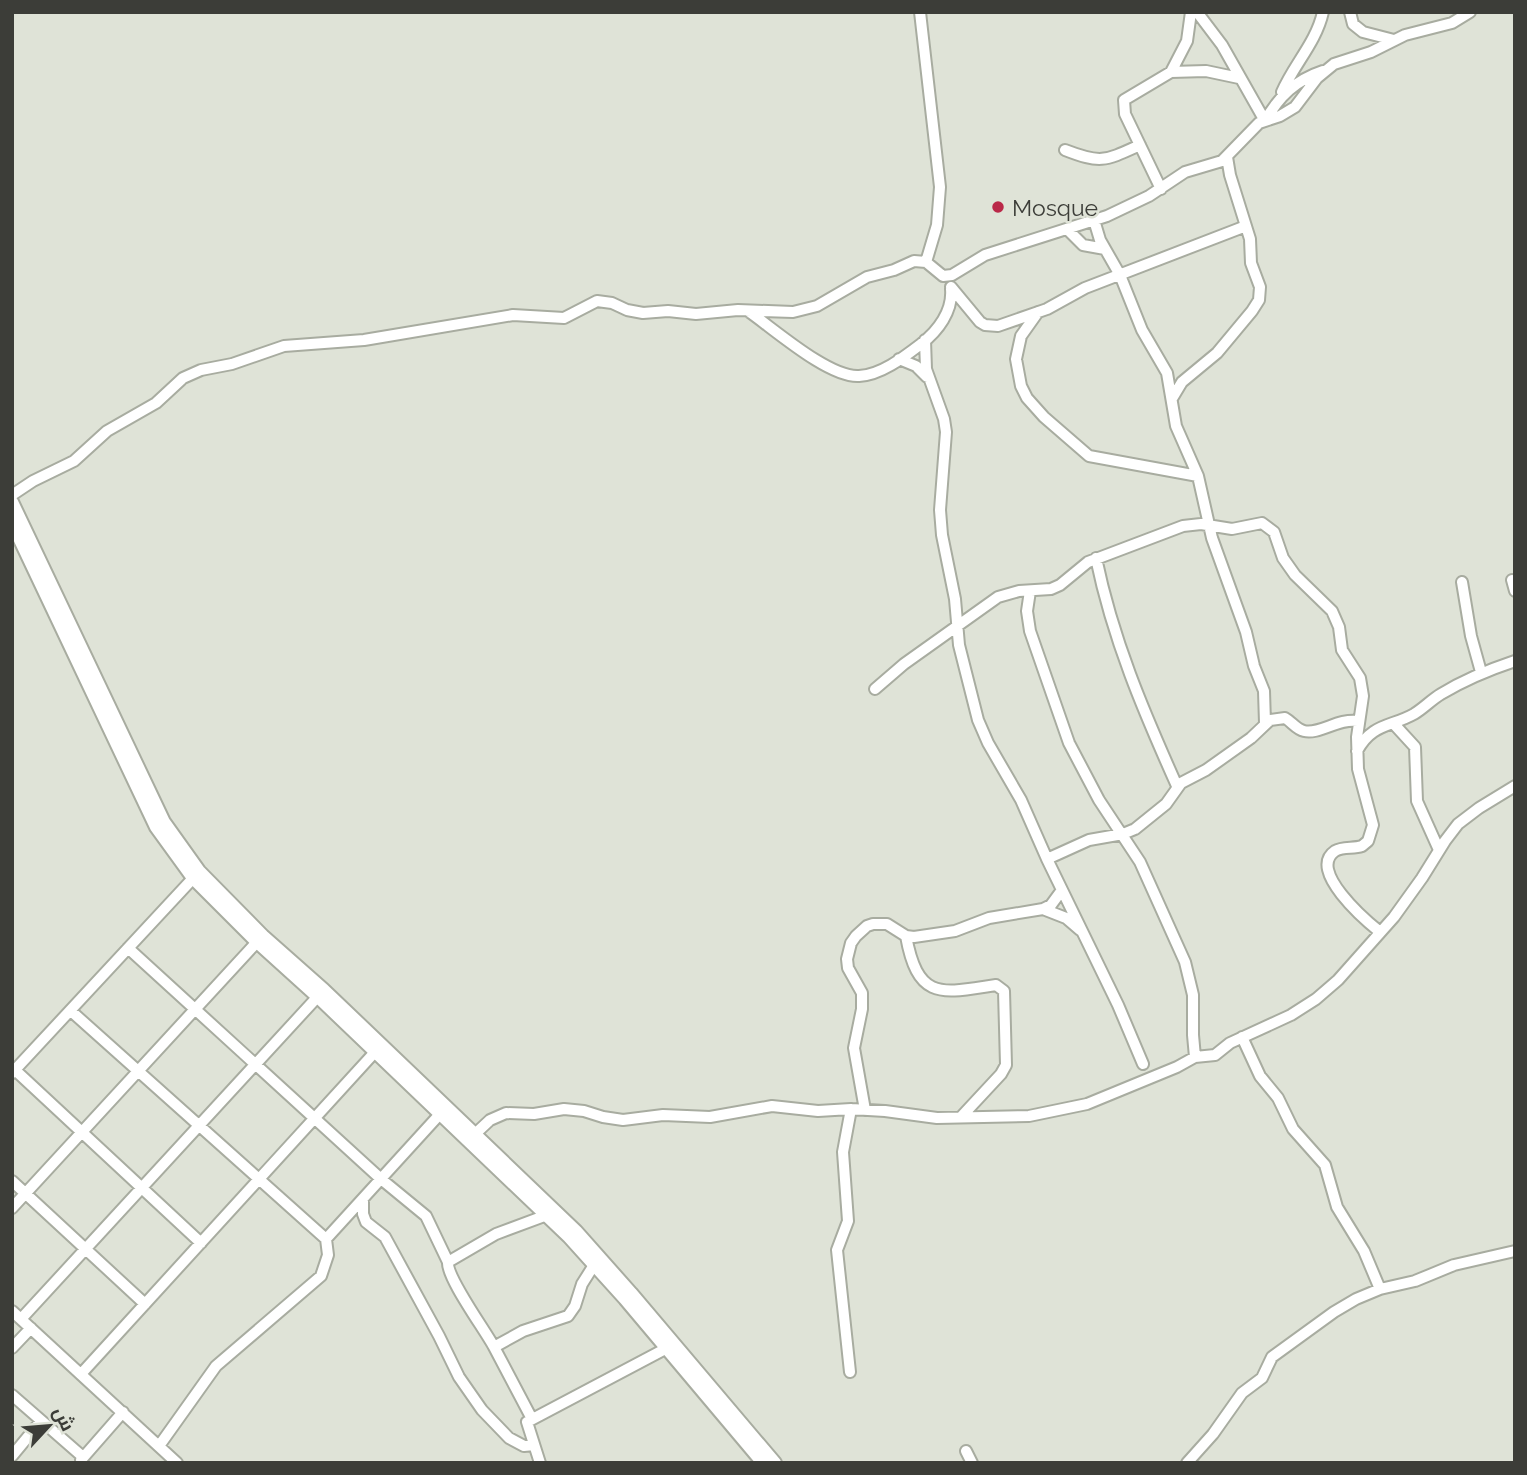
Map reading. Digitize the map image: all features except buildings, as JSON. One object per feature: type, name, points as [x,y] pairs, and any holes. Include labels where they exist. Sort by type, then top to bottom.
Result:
[{"type":"street","points":[[920,12],[940,187],[937,225],[926,262]]},
{"type":"street","points":[[1171,72],[1187,41],[1191,12]]},
{"type":"street","points":[[1197,12],[1216,36],[1265,121]]},
{"type":"street","points":[[1265,121],[1280,98],[1288,77],[1317,33],[1323,12]]},
{"type":"street","points":[[1350,12],[1353,24],[1363,32],[1394,40]]},
{"type":"street","points":[[1280,98],[1301,81],[1345,60],[1416,32],[1452,23],[1470,12]]},
{"type":"street","points":[[949,281],[985,255],[1094,220],[1135,203],[1185,172],[1227,157],[1254,127],[1295,107],[1325,70]]},
{"type":"street","points":[[1161,189],[1123,110],[1124,100],[1171,72],[1206,71],[1239,78]]},
{"type":"street","points":[[1065,150],[1089,159],[1102,160],[1140,145]]},
{"type":"street","points":[[1172,397],[1182,382],[1217,353],[1256,306],[1259,287],[1251,263],[1250,239],[1227,157]]},
{"type":"street","points":[[1094,220],[1142,330],[1167,373],[1176,426],[1198,476],[1209,526],[1264,691],[1265,723]]},
{"type":"street","points":[[12,495],[33,481],[74,461],[107,431],[156,403],[183,378],[274,348],[294,344],[355,341],[513,316],[564,318],[597,301],[643,313],[781,313],[805,309],[867,277],[894,271],[914,261],[926,262],[949,281],[971,314],[985,325],[998,326],[1055,306],[1077,291],[1246,226]]},
{"type":"street","points":[[1067,229],[1083,245],[1105,249]]},
{"type":"street","points":[[748,311],[825,366],[846,376],[869,375],[899,359],[925,340],[949,308],[949,281]]},
{"type":"street","points":[[1038,312],[1021,336],[1016,359],[1020,386],[1044,417],[1089,456],[1198,476]]},
{"type":"street","points":[[925,340],[924,360],[946,432],[940,522],[955,599],[961,655],[978,720],[1021,800],[1143,1064]]},
{"type":"street","points":[[899,359],[916,366],[929,379]]},
{"type":"street","points":[[12,502],[164,822],[196,875],[263,936],[375,1052],[547,1215],[667,1348],[763,1463]]},
{"type":"street","points":[[875,689],[904,664],[1009,592],[1051,589],[1096,558],[1183,526],[1200,524],[1232,529],[1262,523],[1274,532],[1279,549],[1289,567],[1337,618],[1342,650],[1360,678],[1362,687],[1357,751],[1361,785],[1373,825],[1372,833],[1362,846],[1338,849],[1327,865],[1328,872],[1342,894],[1380,932]]},
{"type":"street","points":[[13,526],[156,827],[257,942],[321,994],[475,1134],[594,1251],[775,1463]]},
{"type":"street","points":[[1096,558],[1104,597],[1124,661],[1177,786]]},
{"type":"street","points":[[1462,582],[1471,636],[1481,672]]},
{"type":"street","points":[[1030,591],[1028,621],[1061,723],[1088,781],[1144,869],[1185,962],[1193,995],[1195,1057]]},
{"type":"street","points":[[1357,751],[1374,729],[1412,715],[1442,693],[1481,672],[1515,661]]},
{"type":"street","points":[[1047,859],[1088,840],[1123,834],[1135,829],[1166,804],[1177,786],[1206,770],[1251,738],[1265,723],[1280,717],[1302,730],[1312,732],[1338,722],[1358,721]]},
{"type":"street","points":[[1393,723],[1415,747],[1417,801],[1439,850]]},
{"type":"street","points":[[475,1134],[498,1116],[564,1110],[584,1111],[623,1120],[663,1115],[710,1117],[772,1106],[818,1111],[851,1109],[937,1118],[1029,1116],[1068,1110],[1106,1097],[1195,1057],[1215,1055],[1242,1037],[1291,1015],[1316,999],[1338,980],[1404,905],[1439,850],[1468,816],[1515,786]]},
{"type":"street","points":[[196,875],[14,1072],[201,1243]]},
{"type":"street","points":[[864,1110],[854,1048],[862,1009],[862,993],[848,968],[848,951],[856,936],[873,924],[887,925],[906,936],[914,937],[955,931],[989,918],[1043,909],[1051,905],[1062,890]]},
{"type":"street","points":[[1043,909],[1066,918],[1084,934]]},
{"type":"street","points":[[906,936],[918,971],[934,989],[949,992],[996,985],[1004,991],[1006,1066],[1002,1074],[961,1117]]},
{"type":"street","points":[[12,1208],[257,942]]},
{"type":"street","points":[[128,948],[381,1179],[426,1216],[448,1262],[447,1267],[532,1419]]},
{"type":"street","points":[[172,1461],[17,1315],[86,1249],[321,994]]},
{"type":"street","points":[[71,1010],[326,1239],[328,1255],[321,1276],[216,1366],[159,1446]]},
{"type":"street","points":[[1242,1037],[1260,1076],[1278,1098],[1298,1137],[1325,1165],[1336,1207],[1364,1251],[1380,1289]]},
{"type":"street","points":[[81,1374],[375,1052]]},
{"type":"street","points":[[850,1372],[837,1250],[848,1221],[843,1152],[851,1109]]},
{"type":"street","points":[[326,1239],[440,1114]]},
{"type":"street","points":[[12,1181],[145,1304]]},
{"type":"street","points":[[363,1199],[366,1222],[386,1237],[459,1377],[482,1410],[509,1438],[524,1446],[534,1445]]},
{"type":"street","points":[[448,1262],[496,1234],[547,1215]]},
{"type":"street","points":[[1187,1463],[1213,1434],[1242,1393],[1262,1378],[1267,1365],[1279,1350],[1356,1299],[1454,1265],[1515,1251]]},
{"type":"street","points":[[494,1347],[523,1331],[568,1315],[594,1265]]},
{"type":"street","points":[[12,1348],[31,1328]]},
{"type":"street","points":[[540,1463],[527,1422],[667,1348]]},
{"type":"street","points":[[12,1395],[81,1460],[123,1412]]},
{"type":"street","points":[[13,1459],[41,1421]]},
{"type":"street","points":[[966,1451],[972,1463]]},
{"type":"place","name":"Mosque","points":[[998,207]]}]
